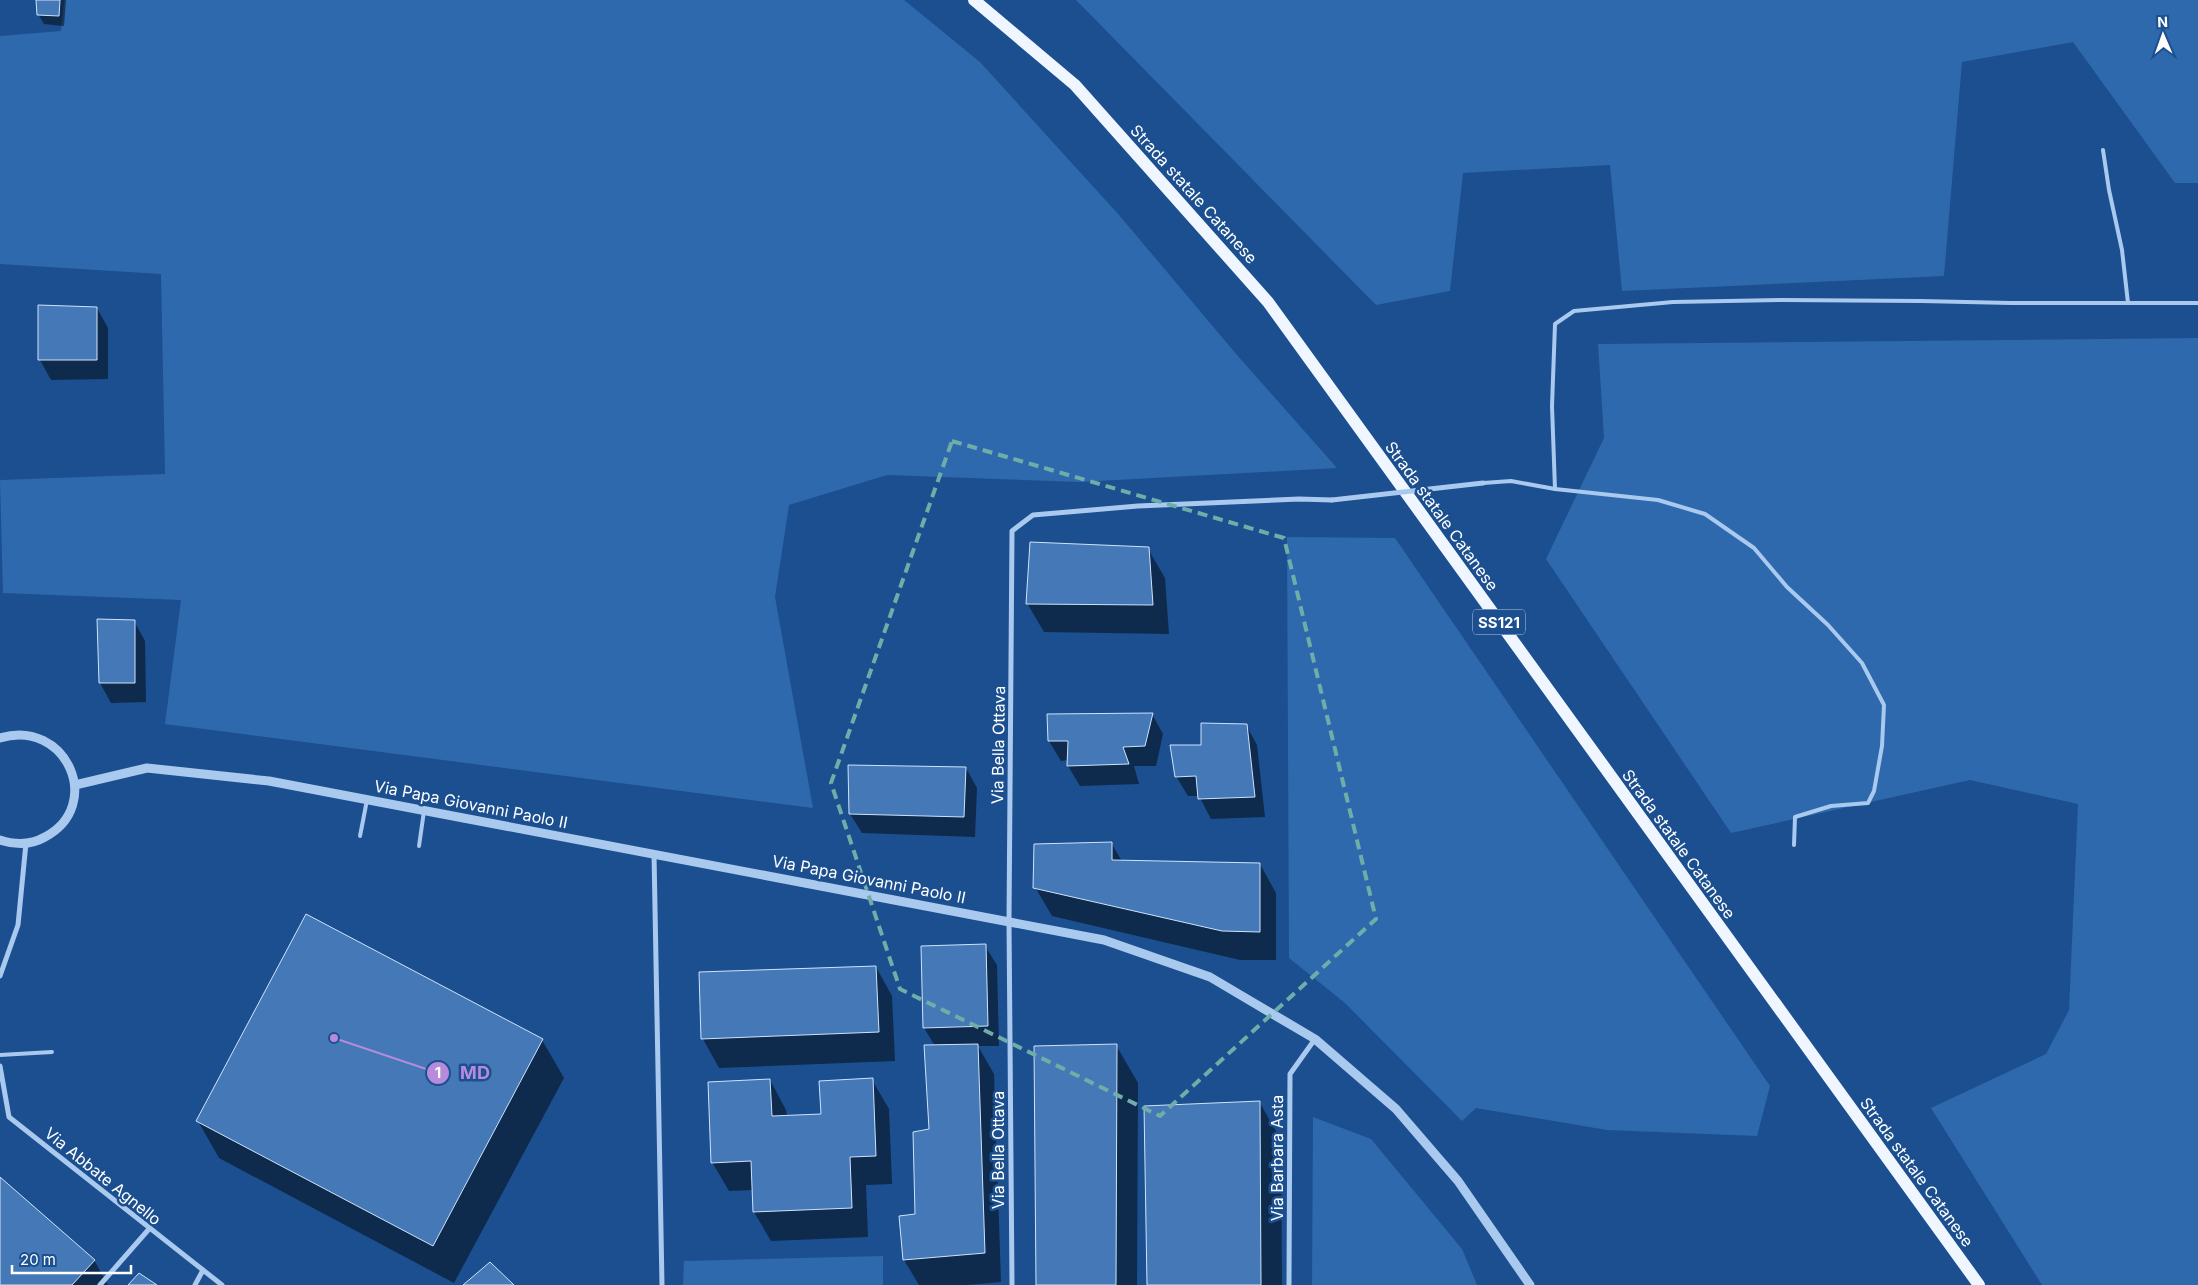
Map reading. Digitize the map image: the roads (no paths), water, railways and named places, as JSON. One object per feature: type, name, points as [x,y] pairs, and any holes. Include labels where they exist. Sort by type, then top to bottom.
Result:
[{"type":"main road","name":"Strada statale Catanese","points":[[974,0],[1075,85],[1268,302],[1979,1285]]},
{"type":"street","name":"Via Bella Ottava","points":[[1012,1285],[1009,921],[1012,531],[1033,515],[1147,506],[1300,499],[1332,500],[1483,483]]},
{"type":"street","points":[[0,738],[13,734],[30,735],[47,742],[60,753],[70,768],[74,784],[73,802],[68,815],[60,826],[39,840],[26,843],[10,843],[0,840]]},
{"type":"street","name":"Via Papa Giovanni Paolo II","points":[[74,784],[147,768],[269,781],[1104,940],[1210,976],[1315,1038],[1396,1108],[1458,1181],[1530,1285]]},
{"type":"street","points":[[0,976],[18,925],[26,843]]},
{"type":"street","points":[[654,854],[662,1285]]},
{"type":"street","name":"Via Barbara Asta","points":[[1289,1285],[1290,1074],[1315,1038]]},
{"type":"street","name":"Via Abbate Agnello","points":[[0,1066],[9,1117],[222,1285]]},
{"type":"street","points":[[100,1285],[149,1229]]},
{"type":"street","points":[[195,1285],[203,1270]]},
{"type":"lane","points":[[2103,150],[2109,190],[2122,250],[2128,303]]},
{"type":"lane","points":[[1555,489],[1552,406],[1555,324],[1574,311],[1673,302],[1782,300],[2198,303]]},
{"type":"lane","points":[[1483,483],[1511,481],[1555,489],[1658,500],[1705,514],[1754,548],[1787,587],[1828,626],[1862,663],[1884,705],[1882,746],[1874,791],[1868,803],[1831,806],[1795,817],[1794,845]]},
{"type":"lane","points":[[360,836],[367,800]]},
{"type":"lane","points":[[419,846],[424,811]]},
{"type":"lane","points":[[0,1055],[52,1052]]},
{"type":"place","name":"MD","points":[[334,1038]]}]
